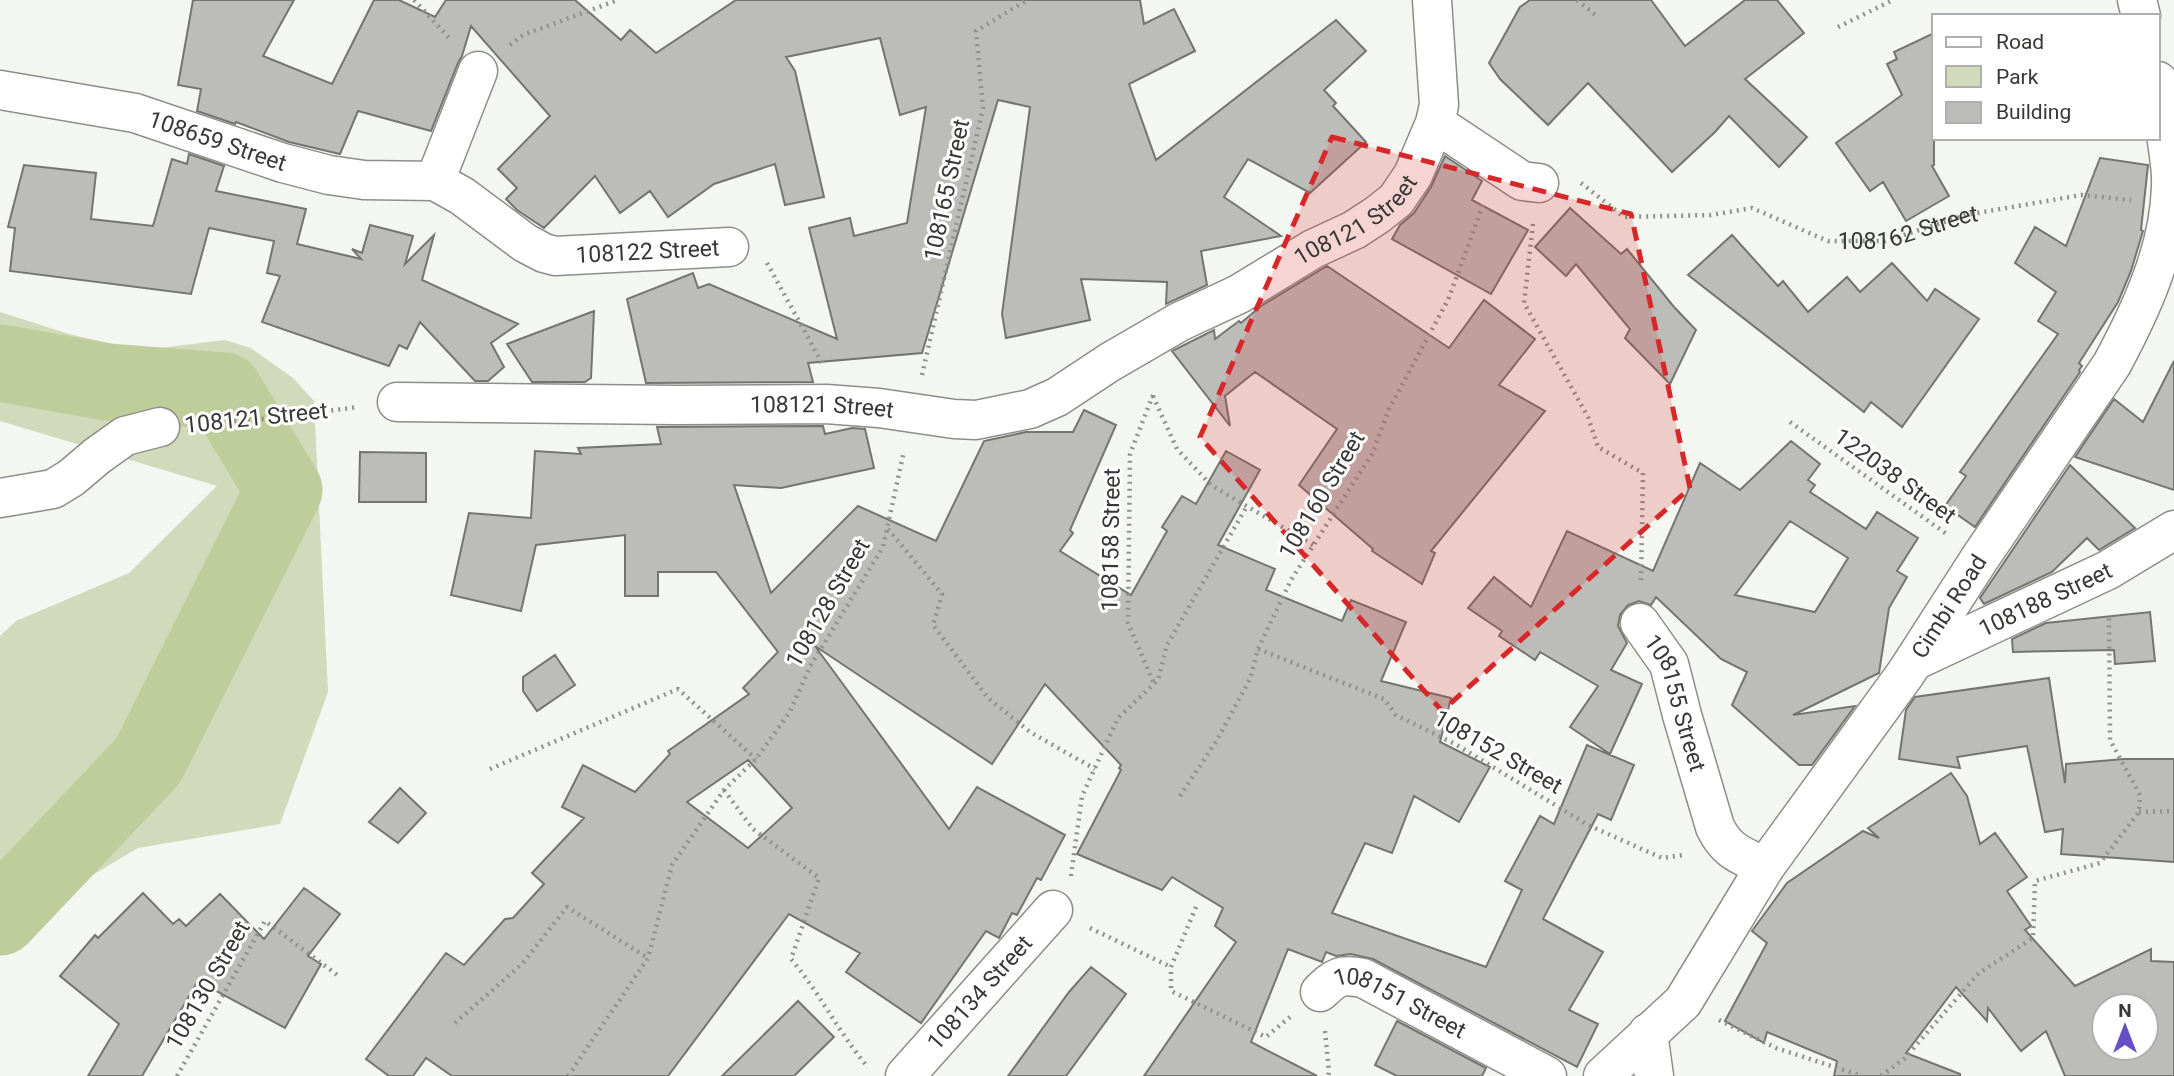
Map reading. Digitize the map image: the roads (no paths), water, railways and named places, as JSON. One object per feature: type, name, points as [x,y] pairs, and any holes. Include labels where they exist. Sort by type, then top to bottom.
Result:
[{"type":"street","name":"108121 Street","points":[[397,402],[826,404],[976,420],[1030,410],[1046,403],[1179,322],[1238,294],[1313,249],[1353,230],[1396,200],[1413,175],[1435,123],[1439,105],[1432,0]]},
{"type":"street","points":[[435,181],[478,71]]},
{"type":"street","name":"Cimbi Road","points":[[1603,1076],[1683,1002],[1765,867],[1914,661],[1980,558],[2112,364],[2148,288],[2160,254],[2170,205],[2169,159],[2164,103],[2160,88]]},
{"type":"street","name":"108659 Street","points":[[0,90],[135,113],[283,163],[329,175],[364,180],[435,181]]},
{"type":"street","points":[[1435,123],[1522,181],[1539,183]]},
{"type":"street","name":"108122 Street","points":[[435,181],[462,196],[525,243],[555,257],[729,247]]},
{"type":"street","name":"108121 Street","points":[[0,498],[53,489],[125,436],[160,427]]},
{"type":"street","name":"108188 Street","points":[[1914,661],[2108,569],[2174,530]]},
{"type":"street","name":"108155 Street","points":[[1640,623],[1670,664],[1715,827],[1729,849],[1765,867]]},
{"type":"street","name":"108134 Street","points":[[905,1076],[1053,910]]},
{"type":"street","name":"108151 Street","points":[[1320,992],[1340,976],[1363,978],[1547,1076]]},
{"type":"street","points":[[1648,1033],[1654,1076]]},
{"type":"waterway","points":[[0,363],[107,382],[224,391],[284,490],[148,761],[0,917]]}]
